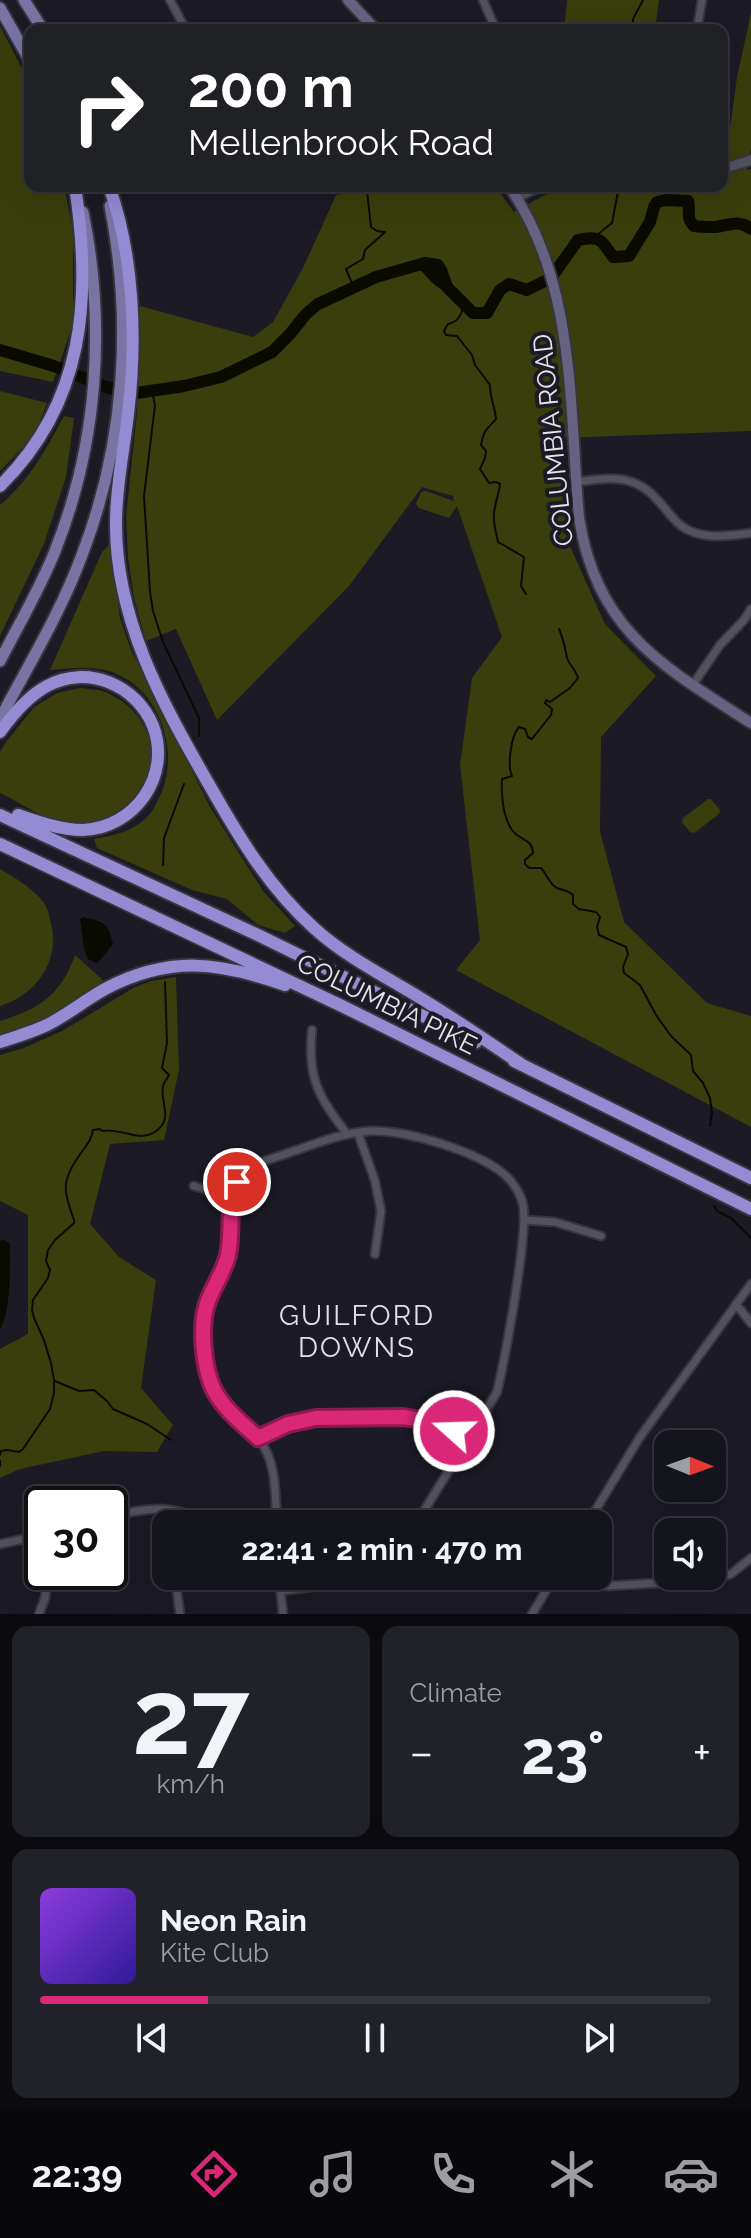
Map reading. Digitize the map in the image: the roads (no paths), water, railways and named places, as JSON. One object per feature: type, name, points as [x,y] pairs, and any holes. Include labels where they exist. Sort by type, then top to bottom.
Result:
[{"type":"highway","points":[[0,486],[37,443],[53,416],[64,391],[74,353],[83,274],[77,192]]},
{"type":"highway","points":[[110,192],[122,236],[130,301],[116,520],[118,560],[127,609],[152,678],[225,813],[280,893],[313,927],[348,954],[521,1064]]},
{"type":"highway","points":[[0,732],[16,711],[46,686],[65,679],[98,678],[121,687],[145,710],[156,736],[158,756],[154,780],[143,799],[127,815],[106,826],[85,830],[59,827],[0,812]]},
{"type":"highway","name":"COLUMBIA PIKE","points":[[0,812],[258,935],[751,1178]]},
{"type":"highway","name":"COLUMBIA PIKE","points":[[0,844],[342,1006],[749,1209]]},
{"type":"highway","points":[[0,1042],[47,1025],[118,983],[175,966],[216,966],[243,971],[342,1006]]},
{"type":"main road","points":[[24,0],[39,24]]},
{"type":"main road","points":[[348,0],[370,24]]},
{"type":"main road","points":[[0,8],[24,50]]},
{"type":"main road","points":[[0,661],[56,548],[76,486],[92,403],[96,332],[94,273],[78,192]]},
{"type":"main road","points":[[108,192],[123,301],[127,367]]},
{"type":"main road","name":"COLUMBIA ROAD","points":[[513,192],[548,265],[561,312],[582,539],[592,569],[612,610],[650,655],[751,723]]},
{"type":"main road","points":[[0,719],[51,624],[82,556],[124,413]]},
{"type":"street","points":[[170,0],[183,24]]},
{"type":"street","points":[[483,0],[493,24]]},
{"type":"street","points":[[698,24],[702,0]]},
{"type":"street","points":[[728,167],[751,160]]},
{"type":"street","points":[[517,197],[527,192]]},
{"type":"street","points":[[576,482],[630,481],[647,490],[675,521],[695,534],[751,533]]},
{"type":"street","points":[[692,686],[720,645],[751,609]]},
{"type":"street","points":[[312,1030],[314,1079],[323,1102],[347,1134]]},
{"type":"street","points":[[276,1510],[275,1488],[265,1449],[215,1392],[207,1368],[203,1328],[208,1300],[228,1254],[232,1197],[237,1182],[250,1168],[323,1140],[383,1131],[438,1142],[485,1163],[510,1180],[523,1202],[525,1220],[499,1382],[489,1406],[425,1510]]},
{"type":"street","points":[[358,1133],[375,1181],[381,1211],[375,1254]]},
{"type":"street","points":[[194,1186],[232,1197]]},
{"type":"street","points":[[525,1220],[555,1222],[601,1236]]},
{"type":"street","points":[[596,1510],[640,1437],[751,1284]]},
{"type":"street","points":[[736,1304],[751,1323]]},
{"type":"street","points":[[258,1438],[288,1424],[316,1418],[383,1416],[440,1423],[468,1439]]},
{"type":"street","points":[[128,1513],[151,1508],[166,1510]]},
{"type":"street","points":[[0,1544],[24,1539]]},
{"type":"street","points":[[612,1586],[699,1581],[731,1574],[751,1558]]},
{"type":"street","points":[[39,1614],[46,1590]]},
{"type":"street","points":[[177,1590],[180,1614]]},
{"type":"street","points":[[283,1614],[280,1591],[288,1590]]},
{"type":"street","points":[[532,1614],[547,1590]]},
{"type":"waterway","points":[[633,24],[643,0]]},
{"type":"waterway","points":[[354,288],[346,269],[363,259],[365,250],[385,232],[371,227],[367,192]]},
{"type":"waterway","points":[[593,238],[612,223],[618,192]]},
{"type":"waterway","points":[[0,350],[54,366],[106,387],[137,393],[184,386],[221,377],[272,352],[318,304],[376,277],[425,263],[438,265],[447,287],[473,313],[487,313],[500,290],[509,284],[527,290],[551,278],[578,240],[596,239],[613,257],[629,256],[650,222],[657,202],[688,201],[689,217],[694,226],[716,227],[738,223],[751,229]]},
{"type":"waterway","points":[[422,264],[446,285]]},
{"type":"waterway","points":[[463,306],[458,318],[448,324],[444,331],[446,335],[457,336],[490,385],[496,419],[483,436],[481,445],[486,451],[480,469],[489,483],[500,484],[494,517],[498,542],[524,557],[521,586],[526,594]]},
{"type":"waterway","points":[[152,391],[155,405],[144,496],[150,592],[163,642],[199,718],[199,736]]},
{"type":"waterway","points":[[559,629],[567,658],[578,678],[550,702],[546,700],[545,703],[552,709],[551,715],[532,739],[525,729],[519,727],[516,731],[510,758],[512,776],[502,779],[506,819],[512,830],[532,848],[533,853],[525,864],[529,868],[541,868],[554,886],[573,895],[573,904],[579,909],[596,912],[600,917],[597,927],[599,935],[626,947],[628,954],[624,973],[640,985],[671,1036],[691,1055],[693,1071],[710,1098],[710,1126]]},
{"type":"waterway","points":[[163,865],[164,838],[184,784]]},
{"type":"waterway","points":[[0,1455],[1,1451],[19,1452],[23,1449],[50,1409],[54,1393],[51,1363],[32,1310],[33,1300],[48,1278],[48,1250],[74,1223],[66,1193],[70,1171],[93,1130],[141,1136],[153,1133],[164,1122],[162,1092],[169,1075],[162,1068],[167,1043],[165,982]]},
{"type":"waterway","points":[[714,1206],[751,1238]]},
{"type":"waterway","points":[[55,1381],[79,1391],[94,1390],[113,1409],[147,1424],[171,1440]]},
{"type":"waterway","points":[[0,1461],[0,1466]]},
{"type":"district","name":"GUILFORD DOWNS","points":[[357,1331]]}]
